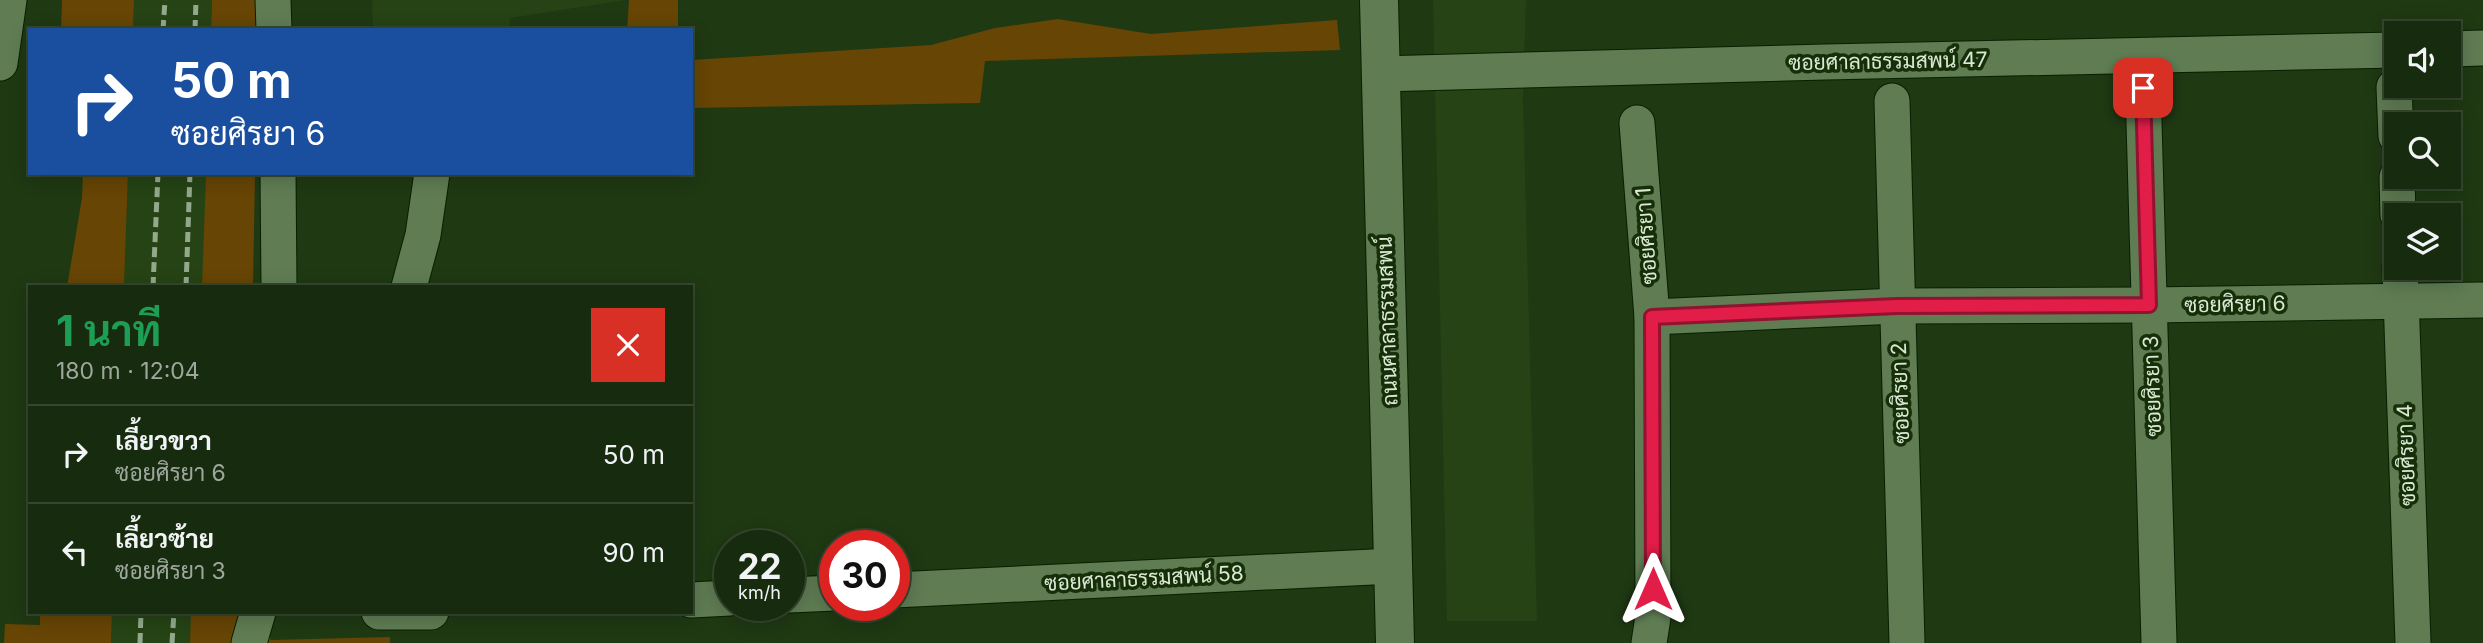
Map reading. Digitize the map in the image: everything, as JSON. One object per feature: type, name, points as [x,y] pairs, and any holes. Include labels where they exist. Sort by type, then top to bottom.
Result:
[{"type":"street","points":[[0,63],[9,0]]},
{"type":"street","points":[[273,0],[274,28]]},
{"type":"street","name":"ถนนศาลาธรรมสพน์","points":[[1379,0],[1395,643]]},
{"type":"street","points":[[2461,49],[2483,48]]},
{"type":"street","name":"ซอยศาลาธรรมสพน์ 47","points":[[1380,74],[2384,50]]},
{"type":"street","name":"ซอยศิรยา 3","points":[[2143,88],[2159,643]]},
{"type":"street","name":"ซอยศิรยา 2","points":[[1892,101],[1907,643]]},
{"type":"street","name":"ซอยศิรยา 1","points":[[1637,122],[1652,317],[1653,617],[1649,643]]},
{"type":"street","points":[[278,175],[279,285]]},
{"type":"street","points":[[410,285],[423,235],[432,175]]},
{"type":"street","name":"ซอยศิรยา 4","points":[[2400,280],[2413,643]]},
{"type":"street","name":"ซอยศิรยา 6","points":[[1652,317],[1897,306],[2483,300]]},
{"type":"street","name":"ซอยศาลาธรรมสพน์ 58","points":[[910,589],[1393,566]]},
{"type":"street","points":[[693,600],[714,599]]},
{"type":"street","points":[[249,643],[257,614]]},
{"type":"shaded area","points":[[62,0],[134,0],[133,28],[61,28]]},
{"type":"shaded area","points":[[134,0],[212,0],[211,28],[133,28]]},
{"type":"shaded area","points":[[212,0],[257,0],[257,28],[211,28]]},
{"type":"shaded area","points":[[372,0],[626,0],[510,18],[509,28],[373,28]]},
{"type":"shaded area","points":[[629,0],[678,0],[678,28],[627,28]]},
{"type":"shaded area","points":[[1433,0],[1526,0],[1523,98],[1537,621],[1447,621]]},
{"type":"shaded area","points":[[1058,19],[1151,34],[1337,20],[1340,50],[985,61],[980,103],[693,108],[693,60],[931,45],[995,28]]},
{"type":"shaded area","points":[[83,175],[128,175],[124,285],[67,285],[82,198]]},
{"type":"shaded area","points":[[128,175],[206,175],[203,285],[124,285]]},
{"type":"shaded area","points":[[206,175],[255,175],[253,285],[202,285]]},
{"type":"shaded area","points":[[40,614],[112,614],[111,643],[4,643],[5,624],[40,625]]},
{"type":"shaded area","points":[[112,614],[193,614],[192,643],[111,643]]},
{"type":"shaded area","points":[[191,614],[261,614],[271,640],[390,637],[390,643],[190,643]]},
{"type":"railway","points":[[163,28],[165,0]]},
{"type":"railway","points":[[195,28],[196,0]]},
{"type":"railway","points":[[153,285],[158,175]]},
{"type":"railway","points":[[186,285],[190,175]]},
{"type":"railway","points":[[140,643],[141,614]]},
{"type":"railway","points":[[172,643],[174,614]]},
{"type":"route","points":[[1653,589],[1652,317],[1897,306],[2149,305],[2143,88]]}]
